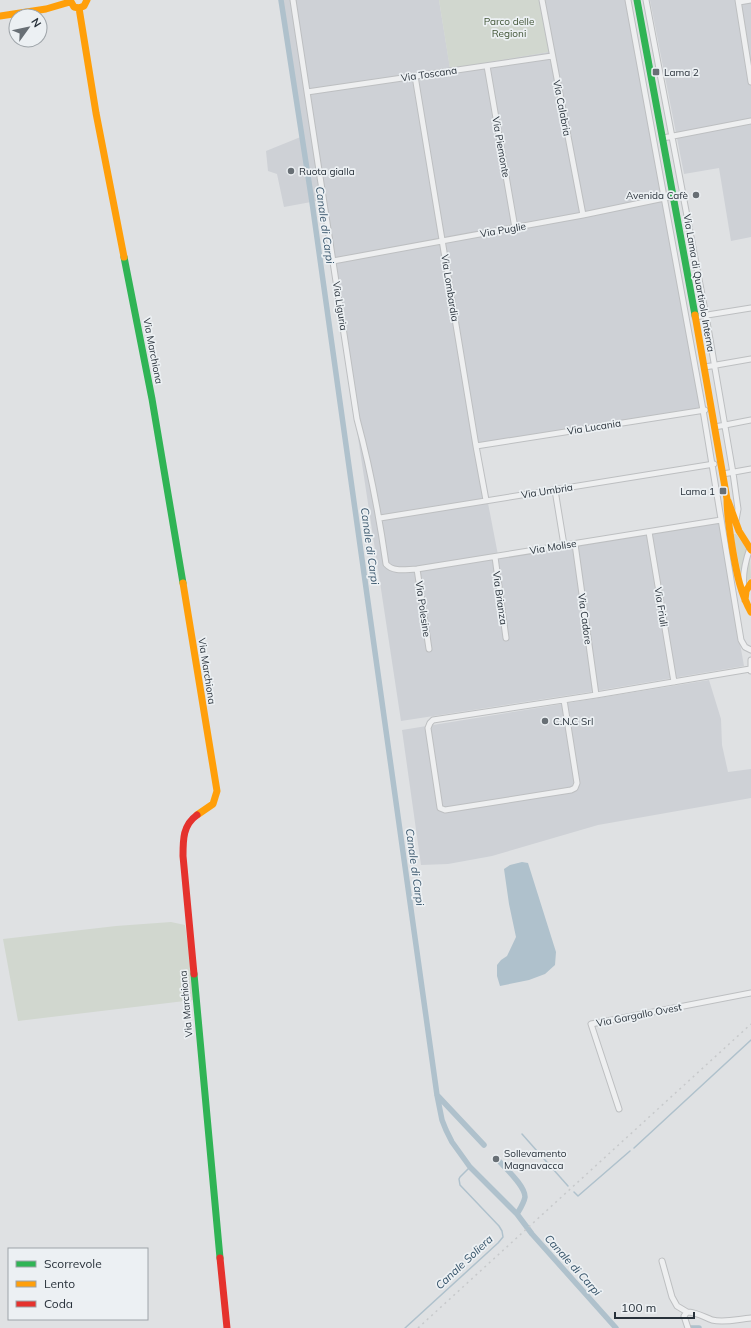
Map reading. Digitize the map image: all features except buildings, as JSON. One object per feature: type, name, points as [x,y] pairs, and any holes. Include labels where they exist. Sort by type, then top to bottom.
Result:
[{"type":"street","points":[[0,16],[46,9],[70,1],[74,7],[79,8],[84,6],[87,0]]},
{"type":"street","name":"Via Liguria","points":[[293,0],[357,419],[368,459],[380,518],[386,564]]},
{"type":"street","name":"Via Calabria","points":[[542,0],[583,215]]},
{"type":"street","points":[[628,0],[713,465],[741,640],[745,647],[751,650]]},
{"type":"street","name":"Via Lama di Quartirolo Interna","points":[[637,0],[705,367],[727,498],[730,533],[740,588],[751,612]]},
{"type":"street","points":[[646,0],[706,316],[725,425],[738,509],[736,523]]},
{"type":"street","points":[[751,0],[738,1],[749,55],[751,82]]},
{"type":"street","name":"Via Marchiona","points":[[79,8],[91,85],[152,399],[217,791],[215,802],[208,808],[196,814],[186,825],[182,856],[227,1328]]},
{"type":"street","name":"Via Toscana","points":[[307,92],[552,56]]},
{"type":"street","name":"Via Piemonte","points":[[487,66],[515,228]]},
{"type":"street","name":"Via Lombardia","points":[[415,76],[486,500]]},
{"type":"street","points":[[663,138],[751,121]]},
{"type":"street","name":"Via Puglie","points":[[333,261],[515,228],[674,196]]},
{"type":"street","points":[[680,231],[687,220]]},
{"type":"street","points":[[695,317],[751,308]]},
{"type":"street","points":[[705,367],[751,358]]},
{"type":"street","name":"Via Lucania","points":[[476,446],[712,409]]},
{"type":"street","points":[[715,427],[751,420]]},
{"type":"street","name":"Via Umbria","points":[[380,518],[713,465]]},
{"type":"street","points":[[723,474],[751,469]]},
{"type":"street","points":[[555,490],[564,545]]},
{"type":"street","name":"Via Lama di Quartirolo Interna","points":[[727,498],[741,535],[751,549]]},
{"type":"street","name":"Via Molise","points":[[386,564],[390,568],[396,570],[417,569],[721,520]]},
{"type":"street","name":"Via Friuli","points":[[649,532],[674,682]]},
{"type":"street","points":[[741,535],[751,538]]},
{"type":"street","name":"Via Cadore","points":[[575,544],[596,695]]},
{"type":"street","points":[[745,601],[743,574],[751,549]]},
{"type":"street","name":"Via Brianza","points":[[495,557],[506,638]]},
{"type":"street","name":"Via Polesine","points":[[417,569],[429,649]]},
{"type":"street","points":[[745,601],[746,591],[751,583]]},
{"type":"street","points":[[564,700],[576,783],[575,788],[571,790],[453,809],[445,810],[440,808],[428,728],[433,720],[751,670],[751,660]]},
{"type":"street","name":"Via Gargallo Ovest","points":[[619,1108],[591,1024],[751,993]]},
{"type":"street","points":[[662,1261],[672,1298],[677,1306],[687,1312],[713,1320],[726,1321],[751,1318]]},
{"type":"street","points":[[687,1312],[684,1316],[684,1320],[688,1328]]},
{"type":"shaded area","points":[[283,0],[439,0],[450,68],[554,51],[545,0],[628,0],[700,408],[477,446],[498,555],[718,519],[744,666],[590,692],[401,721],[322,200],[284,207],[277,174],[268,171],[266,151],[303,136]]},
{"type":"shaded area","points":[[650,0],[751,0],[751,237],[731,241],[719,168],[684,174]]},
{"type":"shaded area","points":[[709,680],[721,719],[722,745],[728,772],[751,769],[751,798],[598,825],[492,856],[448,864],[421,865],[402,730]]},
{"type":"green space","name":"Parco delle Regioni","points":[[439,0],[545,0],[554,51],[450,69]]},
{"type":"green space","points":[[733,534],[736,534],[747,549],[741,573]]},
{"type":"green space","points":[[750,553],[751,578],[746,582],[745,574]]},
{"type":"green space","points":[[171,922],[185,925],[195,997],[193,1000],[18,1021],[3,939],[116,926]]},
{"type":"water","points":[[522,862],[528,863],[556,952],[555,965],[545,974],[529,980],[500,986],[497,976],[497,965],[507,956],[516,937],[504,869],[510,865]]},
{"type":"waterway","name":"Canale di Carpi","points":[[281,0],[312,202],[437,1095],[442,1120],[452,1142],[470,1167],[517,1214],[532,1234],[616,1328]]},
{"type":"waterway","points":[[634,1148],[751,1040]]},
{"type":"waterway","name":"Canale di Carpi","points":[[437,1095],[484,1145]]},
{"type":"waterway","points":[[522,1134],[568,1186]]},
{"type":"waterway","points":[[574,1192],[578,1196],[630,1151]]},
{"type":"waterway","name":"Canale di Carpi","points":[[500,1162],[515,1178],[524,1193],[524,1201],[517,1214]]},
{"type":"waterway","name":"Canale Soliera","points":[[405,1328],[503,1237],[499,1226],[460,1185],[460,1177],[470,1167]]},
{"type":"waterway","points":[[690,1328],[699,1328]]},
{"type":"railway","points":[[418,1328],[751,1024]]},
{"type":"traffic: fast","points":[[637,0],[695,315]]},
{"type":"traffic: fast","points":[[124,257],[152,399],[183,583]]},
{"type":"traffic: fast","points":[[194,974],[220,1258]]},
{"type":"traffic: slow","points":[[70,0],[74,7],[79,8],[84,6],[87,0]]},
{"type":"traffic: slow","points":[[0,16],[46,9],[70,2]]},
{"type":"traffic: slow","points":[[79,8],[96,113],[124,257]]},
{"type":"traffic: slow","points":[[695,315],[727,499],[734,560],[742,590],[751,612]]},
{"type":"traffic: slow","points":[[728,501],[739,531],[751,550]]},
{"type":"traffic: slow","points":[[183,583],[217,791],[213,804],[197,815]]},
{"type":"traffic: slow","points":[[745,600],[746,591],[751,583]]},
{"type":"traffic: jam","points":[[194,974],[183,850],[186,828],[192,819],[197,815]]},
{"type":"traffic: jam","points":[[220,1258],[227,1328]]},
{"type":"place","name":"Lama 2","points":[[656,72]]},
{"type":"place","name":"Ruota gialla","points":[[291,171]]},
{"type":"place","name":"Avenida Cafè","points":[[696,195]]},
{"type":"place","name":"Lama 1","points":[[723,491]]},
{"type":"place","name":"C.N.C Srl","points":[[545,721]]},
{"type":"place","name":"Sollevamento Magnavacca","points":[[496,1159]]}]
